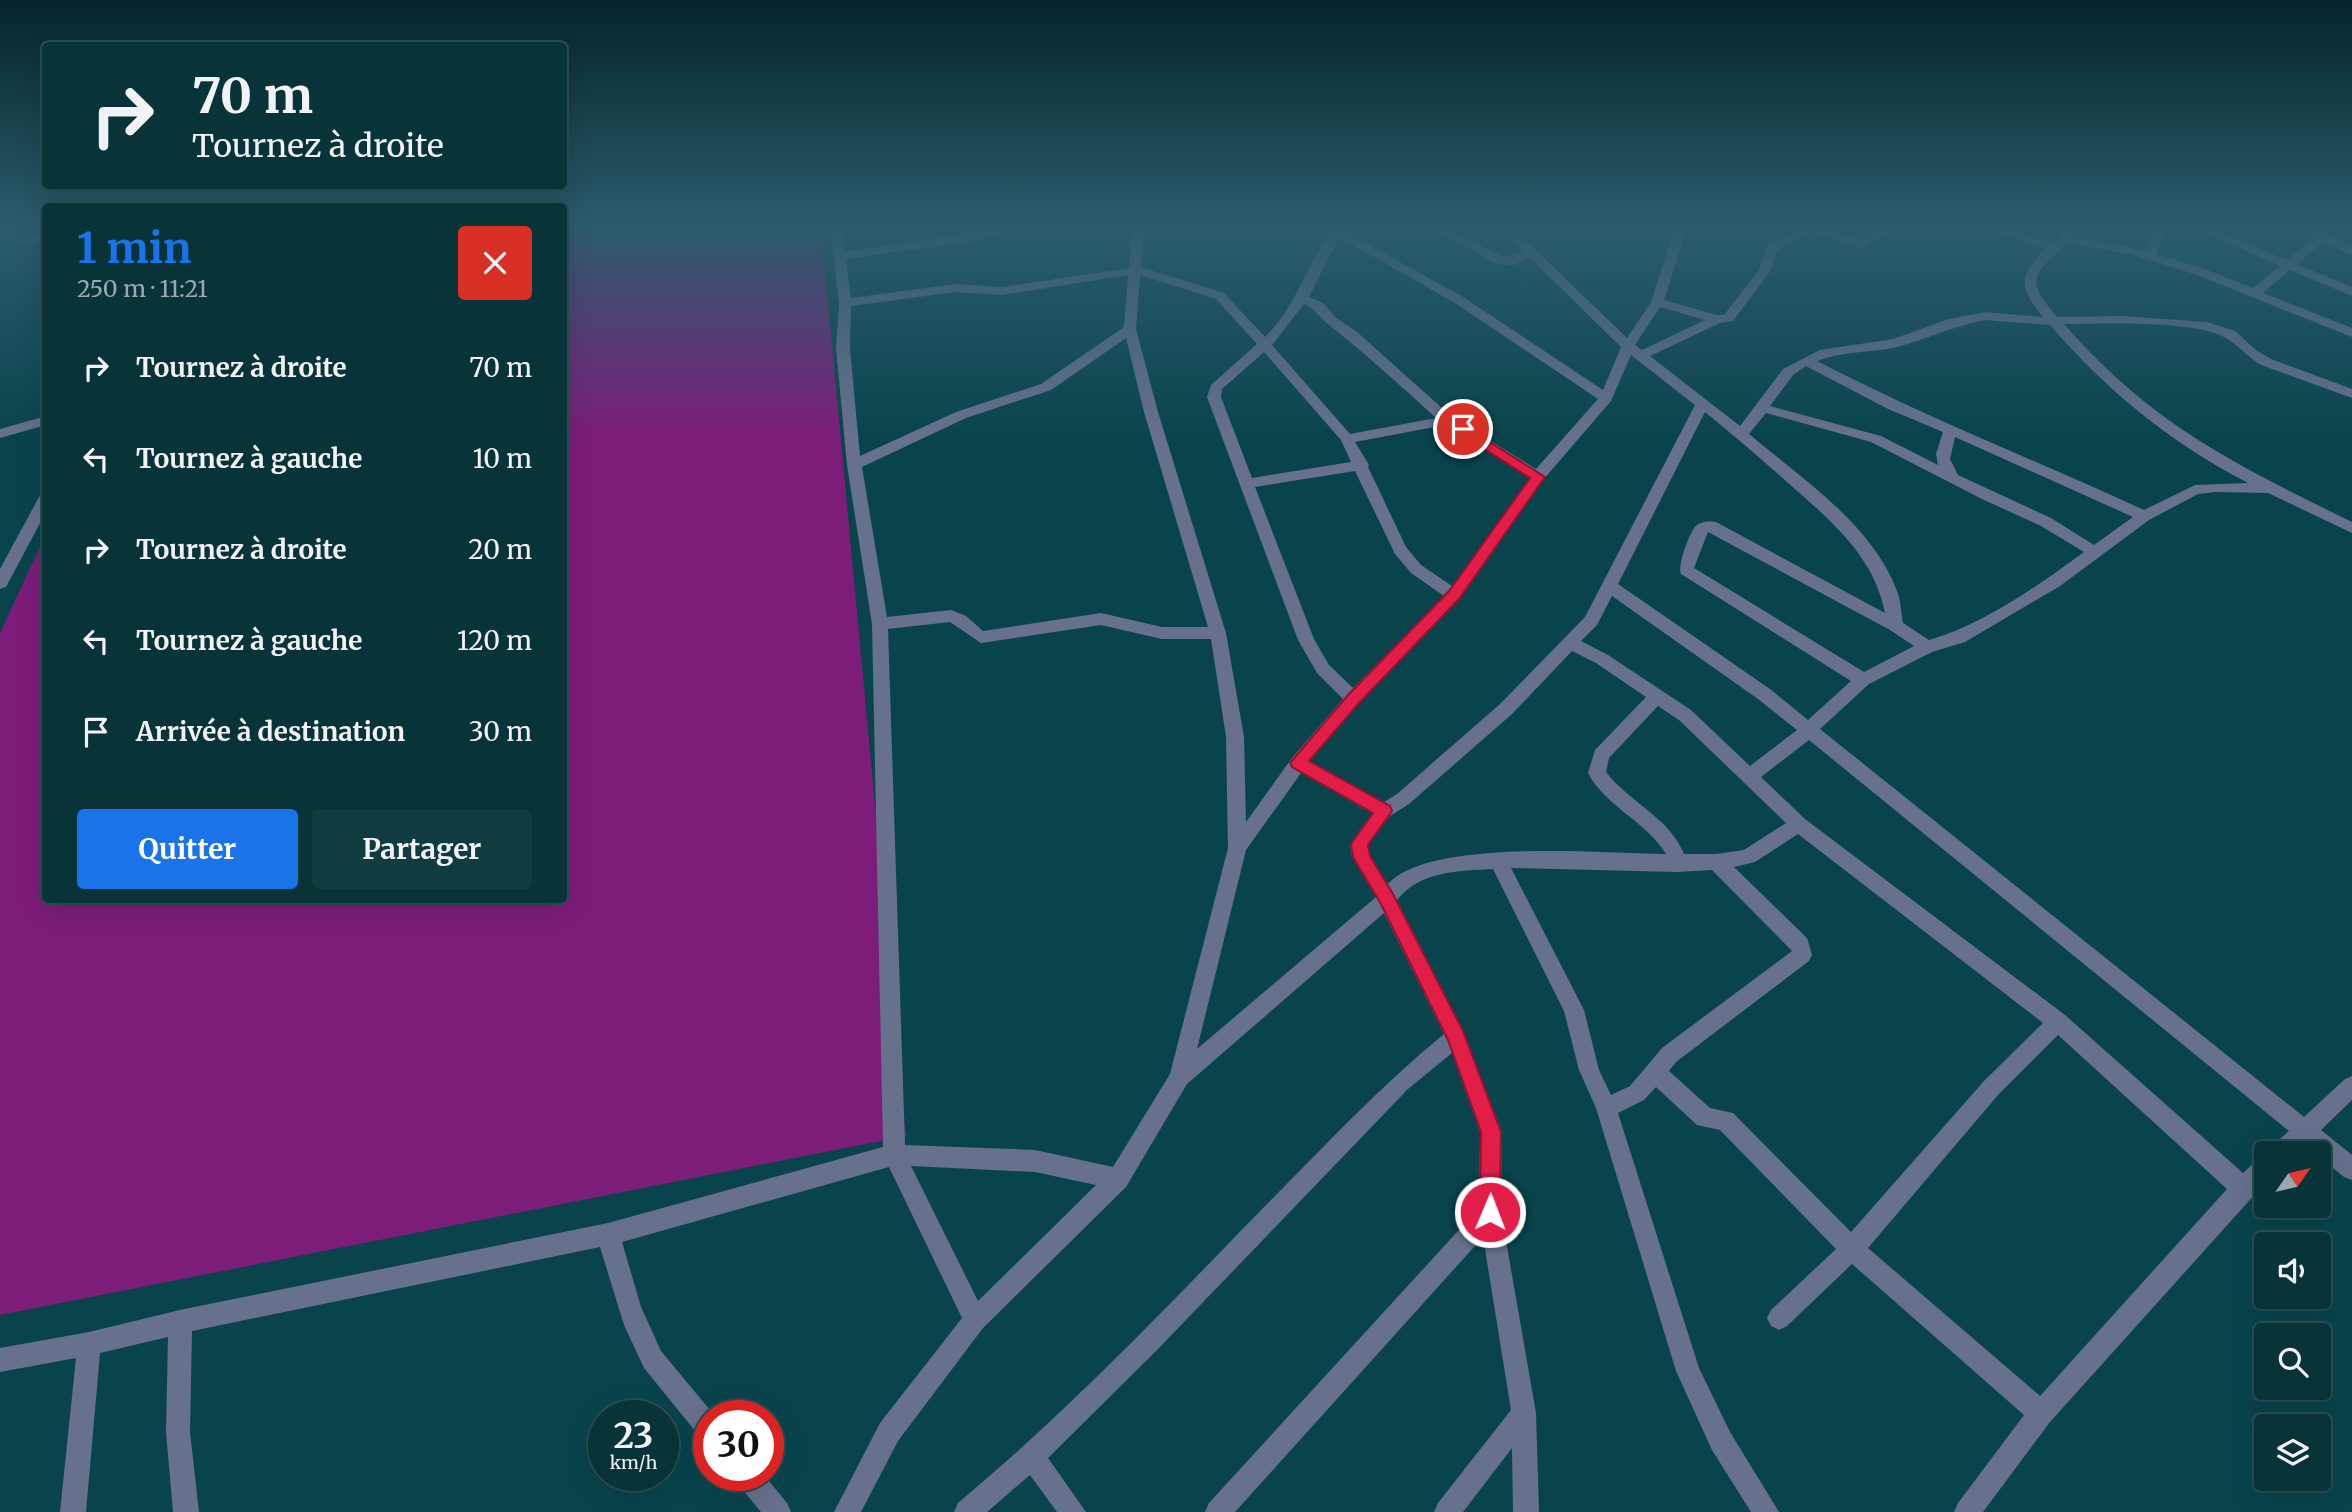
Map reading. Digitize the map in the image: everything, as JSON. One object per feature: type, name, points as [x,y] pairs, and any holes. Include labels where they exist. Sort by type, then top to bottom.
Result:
[{"type":"street","points":[[844,298],[843,348],[854,465],[880,624],[894,1155],[975,1320]]},
{"type":"street","points":[[845,303],[885,298]]},
{"type":"street","points":[[847,1512],[889,1432],[975,1320],[1118,1179],[1180,1077],[1237,848],[1235,737],[1218,633],[1150,412],[1130,329],[1134,298]]},
{"type":"street","points":[[1222,298],[1247,324],[1264,347],[1311,395],[1347,439],[1400,550],[1416,569],[1454,595]]},
{"type":"street","points":[[1455,298],[1606,398]]},
{"type":"street","points":[[1578,298],[1634,351],[1703,402],[1841,521],[1867,552],[1889,591],[1896,626]]},
{"type":"street","points":[[1237,848],[1298,763],[1353,699],[1454,595],[1538,477],[1606,398],[1634,351],[1658,298]]},
{"type":"street","points":[[1634,351],[1717,319],[1728,318],[1744,298]]},
{"type":"street","points":[[2036,298],[2060,331],[2121,392],[2149,415],[2184,440],[2270,488],[2352,528]]},
{"type":"street","points":[[2268,298],[2352,333]]},
{"type":"street","points":[[1353,699],[1323,669],[1306,640],[1245,484],[1214,397],[1216,388],[1264,347],[1302,299],[1319,306],[1331,321],[1351,334],[1447,420],[1538,477]]},
{"type":"street","points":[[1657,302],[1717,319]]},
{"type":"street","points":[[1741,434],[1777,384],[1788,372],[1806,361],[1825,353],[1895,343],[1968,318],[1985,316],[2026,321],[2052,319],[2174,322],[2207,326],[2230,334],[2257,358],[2352,394]]},
{"type":"street","points":[[854,465],[961,415],[1046,387],[1130,329]]},
{"type":"street","points":[[1806,361],[1891,405],[1951,429],[2144,516]]},
{"type":"street","points":[[1526,1512],[1524,1413],[1490,1212],[1491,1132],[1456,1037],[1387,899],[1361,857],[1359,844],[1384,811],[1403,799],[1506,709],[1591,621],[1703,402]]},
{"type":"street","points":[[1762,408],[1876,439],[2046,522],[2093,551]]},
{"type":"street","points":[[1347,439],[1447,420]]},
{"type":"street","points":[[0,434],[42,421]]},
{"type":"street","points":[[1951,429],[1942,452],[1942,464],[1952,478]]},
{"type":"street","points":[[1245,484],[1362,466]]},
{"type":"street","points":[[1751,775],[1809,730],[1828,709],[1863,680],[1927,647],[1959,638],[2054,582],[2144,516],[2195,490],[2215,487],[2270,488]]},
{"type":"street","points":[[1,580],[42,504]]},
{"type":"street","points":[[1863,680],[1686,570],[1702,528],[1711,526],[1896,626],[1927,647]]},
{"type":"street","points":[[1610,587],[1764,694],[2352,1169]]},
{"type":"street","points":[[880,624],[951,617],[961,619],[972,632],[981,637],[1110,619],[1162,634],[1218,633]]},
{"type":"street","points":[[1570,643],[1602,659],[1685,715],[1751,775],[1799,824],[2058,1022],[2243,1188]]},
{"type":"street","points":[[1657,696],[1601,755],[1597,773],[1613,793],[1663,836],[1677,856],[1677,864]]},
{"type":"street","points":[[1298,763],[1384,811]]},
{"type":"street","points":[[1180,1077],[1387,899],[1406,877],[1453,864],[1498,861],[1677,864],[1716,862],[1748,857],[1799,824]]},
{"type":"street","points":[[1498,861],[1574,1010],[1588,1070],[1606,1108],[1688,1371],[1721,1441],[1766,1512]]},
{"type":"street","points":[[1606,1108],[1637,1093],[1669,1055],[1802,955],[1800,944],[1716,862]]},
{"type":"street","points":[[1779,1318],[1852,1249],[1991,1088],[2058,1022]]},
{"type":"street","points":[[967,1512],[1032,1457],[1150,1341],[1401,1082],[1456,1037]]},
{"type":"street","points":[[1655,1072],[1705,1118],[1725,1120],[1852,1249],[2041,1413]]},
{"type":"street","points":[[2295,1141],[2352,1086]]},
{"type":"street","points":[[0,1360],[89,1344],[180,1322],[608,1234],[894,1155],[1014,1159],[1118,1179]]},
{"type":"street","points":[[1967,1512],[2041,1413],[2254,1178]]},
{"type":"street","points":[[1218,1512],[1490,1212]]},
{"type":"street","points":[[608,1234],[630,1309],[647,1346],[662,1374],[693,1410]]},
{"type":"street","points":[[180,1322],[178,1432],[187,1512]]},
{"type":"street","points":[[73,1512],[89,1344]]},
{"type":"street","points":[[1447,1512],[1524,1413]]},
{"type":"street","points":[[1032,1457],[1073,1512]]},
{"type":"street","points":[[760,1491],[778,1512]]},
{"type":"shaded area","points":[[567,298],[828,298],[906,1136],[0,1315],[0,633],[42,542],[42,903],[567,903]]},
{"type":"route","points":[[1463,429],[1538,477],[1454,595],[1353,699],[1298,763],[1384,811],[1359,844],[1361,857],[1387,899],[1456,1037],[1491,1132],[1490,1212]]}]
